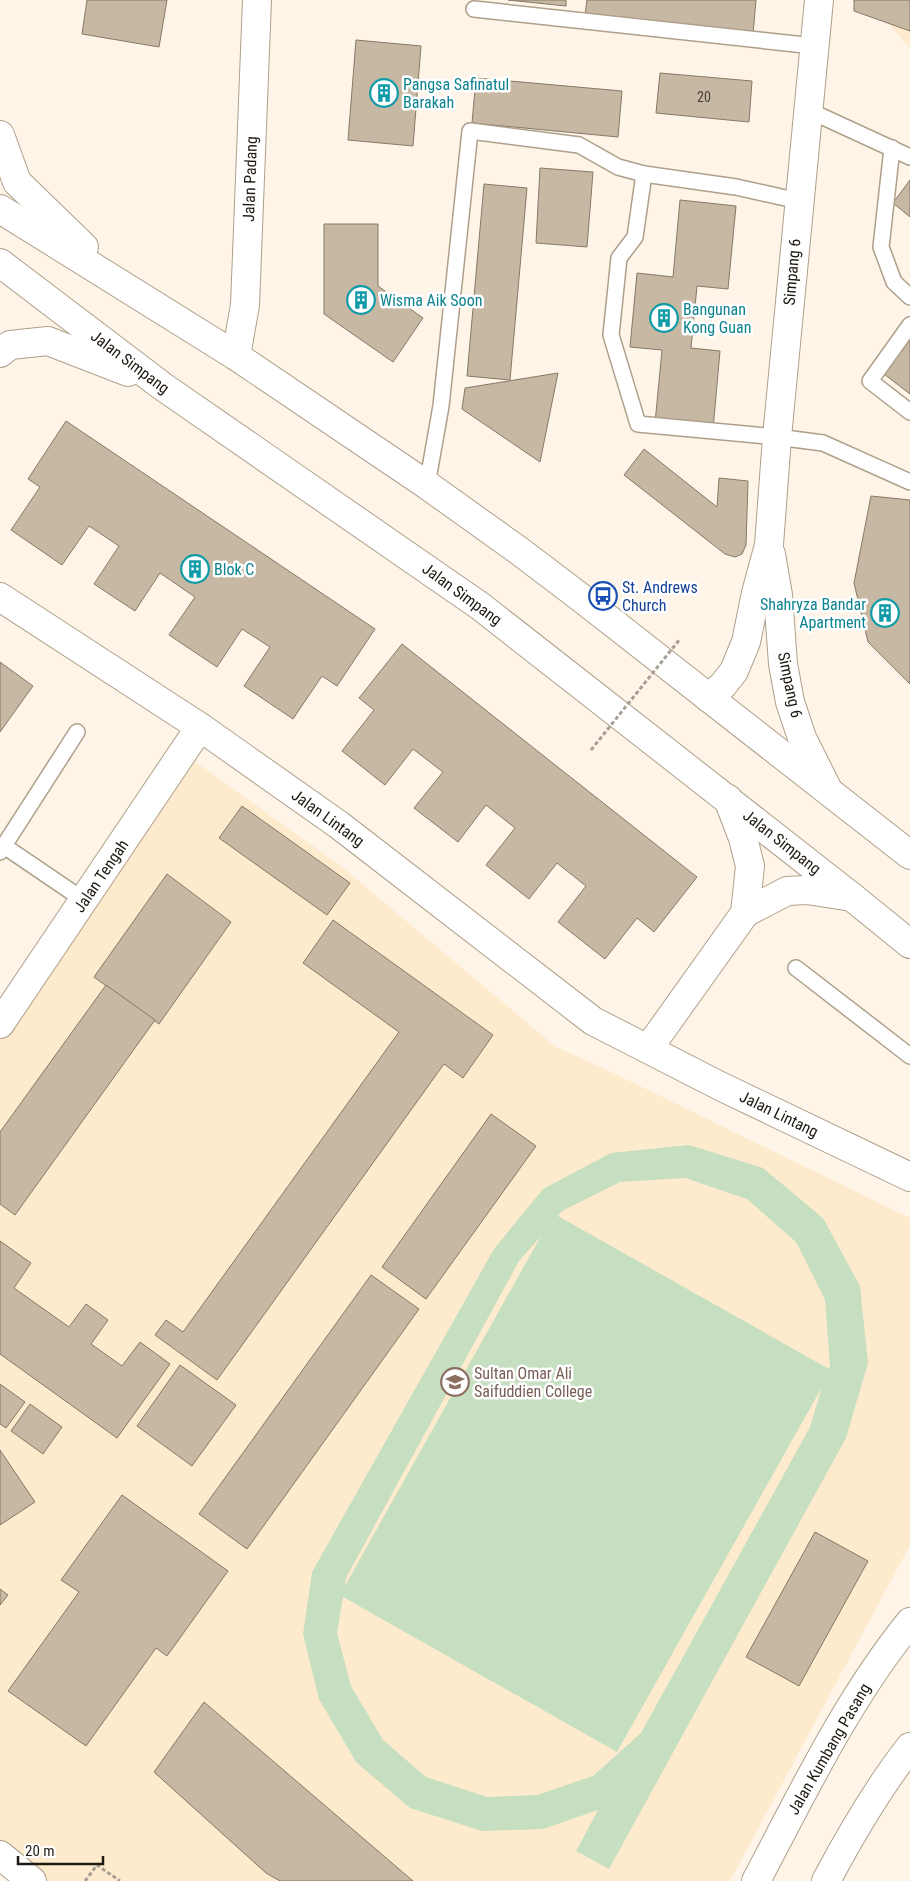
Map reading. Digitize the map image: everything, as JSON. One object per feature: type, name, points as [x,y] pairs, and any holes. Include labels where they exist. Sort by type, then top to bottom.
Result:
[{"type":"street","name":"Jalan Padang","points":[[236,356],[245,305],[257,0]]},
{"type":"street","name":"Simpang 6","points":[[709,698],[734,671],[746,642],[756,593],[769,545],[777,437],[819,0]]},
{"type":"street","points":[[0,135],[17,182],[72,237],[137,294]]},
{"type":"street","points":[[0,209],[236,356],[427,485],[518,550],[910,855]]},
{"type":"street","name":"Jalan Simpang","points":[[0,263],[162,386],[480,606],[852,896],[910,944]]},
{"type":"street","points":[[0,353],[10,345],[48,341],[162,386]]},
{"type":"street","name":"Simpang 6","points":[[769,545],[778,595],[783,664],[790,702],[802,738],[828,790]]},
{"type":"street","name":"Jalan Lintang","points":[[0,597],[200,727],[339,825],[593,1021],[910,1177]]},
{"type":"street","name":"Jalan Tengah","points":[[0,1024],[85,901],[200,727]]},
{"type":"street","points":[[728,799],[743,838],[750,866],[745,913]]},
{"type":"street","points":[[648,1049],[745,913],[787,891],[807,890],[852,896]]},
{"type":"street","name":"Jalan Kumbang Pasang","points":[[756,1881],[810,1778],[847,1713],[885,1653],[910,1622]]},
{"type":"street","points":[[826,1881],[848,1838],[899,1774],[910,1747]]},
{"type":"street","points":[[0,1855],[32,1881]]},
{"type":"lane","points":[[474,9],[814,46]]},
{"type":"lane","points":[[808,110],[910,158]]},
{"type":"lane","points":[[427,485],[441,406],[470,132],[579,145],[618,167],[644,174],[736,187],[799,201]]},
{"type":"lane","points":[[892,148],[881,247],[894,282],[910,297]]},
{"type":"lane","points":[[644,174],[635,237],[619,258],[612,335],[638,424],[824,443],[910,482]]},
{"type":"lane","points":[[910,324],[870,381],[910,412]]},
{"type":"lane","points":[[77,732],[2,849],[85,901]]},
{"type":"lane","points":[[796,968],[910,1056]]},
{"type":"path","points":[[592,750],[680,639]]},
{"type":"path","points":[[85,1881],[97,1865],[120,1881]]},
{"type":"shaded area","points":[[910,0],[910,48],[873,7]]},
{"type":"shaded area","name":"Sultan Omar Ali Saifuddien College","points":[[176,748],[342,867],[556,1047],[605,1069],[910,1218],[910,1545],[730,1881],[38,1881],[0,1853],[0,1034]]},
{"type":"green space","points":[[689,1145],[763,1168],[823,1218],[860,1286],[868,1363],[846,1438],[609,1869],[576,1851],[598,1810],[543,1829],[482,1831],[410,1808],[356,1762],[319,1699],[303,1634],[312,1572],[494,1249],[543,1189],[611,1153]],"holes":[[[685,1178],[747,1199],[796,1242],[825,1300],[829,1369],[558,1216],[562,1211],[620,1182]],[[541,1236],[345,1584],[346,1578],[519,1261]],[[822,1387],[810,1427],[641,1733],[593,1776],[537,1795],[487,1797],[426,1777],[383,1740],[351,1686],[337,1633],[343,1597],[617,1752]]]},
{"type":"building","points":[[87,0],[167,0],[159,47],[82,34]]},
{"type":"building","points":[[508,0],[566,0],[566,6]]},
{"type":"building","points":[[587,0],[756,0],[753,34],[585,15]]},
{"type":"building","points":[[854,0],[910,0],[910,31],[854,11]]},
{"type":"building","name":"Pangsa Safinatul Barakah","points":[[356,40],[421,46],[413,146],[348,140]]},
{"type":"building","points":[[660,73],[752,81],[749,122],[656,113]]},
{"type":"building","points":[[476,78],[622,91],[618,137],[472,123]]},
{"type":"building","points":[[540,168],[593,172],[587,247],[536,243]]},
{"type":"building","points":[[910,180],[910,217],[893,203]]},
{"type":"building","points":[[484,184],[527,188],[510,380],[467,376]]},
{"type":"building","name":"Bangunan Kong Guan","points":[[680,200],[736,206],[728,289],[697,286],[691,348],[720,351],[713,429],[655,423],[662,350],[630,347],[637,273],[673,277]]},
{"type":"building","name":"Wisma Aik Soon","points":[[324,224],[378,224],[378,286],[423,318],[393,362],[324,314]]},
{"type":"building","points":[[910,340],[910,394],[884,374]]},
{"type":"building","points":[[558,373],[540,462],[462,409],[465,388]]},
{"type":"building","name":"Blok C","points":[[66,421],[375,629],[337,686],[322,676],[293,719],[244,686],[270,647],[242,629],[217,667],[169,635],[195,597],[160,573],[135,611],[94,584],[119,546],[89,526],[62,565],[11,530],[40,487],[28,479]]},
{"type":"building","points":[[644,449],[717,507],[719,478],[748,481],[746,545],[742,554],[735,557],[725,554],[624,475]]},
{"type":"building","name":"Shahryza Bandar Apartment","points":[[871,496],[910,500],[910,684],[868,642],[854,583]]},
{"type":"building","points":[[402,644],[697,877],[654,932],[637,918],[605,959],[558,922],[586,886],[557,863],[529,899],[486,865],[515,828],[486,805],[458,842],[414,808],[443,772],[413,749],[385,785],[342,751],[374,710],[359,698]]},
{"type":"building","points":[[0,662],[33,686],[0,732]]},
{"type":"building","points":[[242,806],[350,883],[327,915],[219,838]]},
{"type":"building","points":[[167,874],[231,922],[159,1024],[94,977]]},
{"type":"building","points":[[333,920],[493,1035],[463,1078],[444,1064],[217,1380],[155,1335],[166,1320],[183,1332],[399,1032],[303,963]]},
{"type":"building","points":[[106,985],[155,1020],[15,1215],[0,1204],[0,1132]]},
{"type":"building","points":[[491,1114],[536,1146],[426,1299],[382,1267]]},
{"type":"building","points":[[0,1241],[31,1263],[14,1288],[69,1327],[86,1304],[108,1320],[91,1344],[122,1366],[140,1342],[170,1364],[117,1438],[0,1354]]},
{"type":"building","points":[[371,1275],[419,1309],[247,1549],[199,1514]]},
{"type":"building","points":[[180,1365],[236,1405],[192,1466],[137,1426]]},
{"type":"building","points":[[0,1384],[25,1402],[6,1428],[0,1424]]},
{"type":"building","points":[[30,1404],[62,1427],[43,1454],[11,1431]]},
{"type":"building","points":[[0,1450],[35,1502],[0,1525]]},
{"type":"building","points":[[122,1495],[228,1571],[167,1656],[156,1648],[86,1746],[8,1691],[79,1592],[61,1580]]},
{"type":"building","points":[[815,1532],[868,1561],[799,1686],[746,1657]]},
{"type":"building","points":[[0,1589],[8,1595],[0,1605]]},
{"type":"building","points":[[204,1702],[413,1881],[280,1881],[266,1873],[154,1772]]},
{"type":"place","name":"Pangsa Safinatul Barakah","points":[[384,93]]},
{"type":"place","name":"Wisma Aik Soon","points":[[361,300]]},
{"type":"place","name":"Bangunan Kong Guan","points":[[664,318]]},
{"type":"place","name":"Blok C","points":[[195,569]]},
{"type":"place","name":"St. Andrews Church","points":[[603,596]]},
{"type":"place","name":"Shahryza Bandar Apartment","points":[[885,613]]},
{"type":"place","name":"Sultan Omar Ali Saifuddien College","points":[[455,1382]]}]
